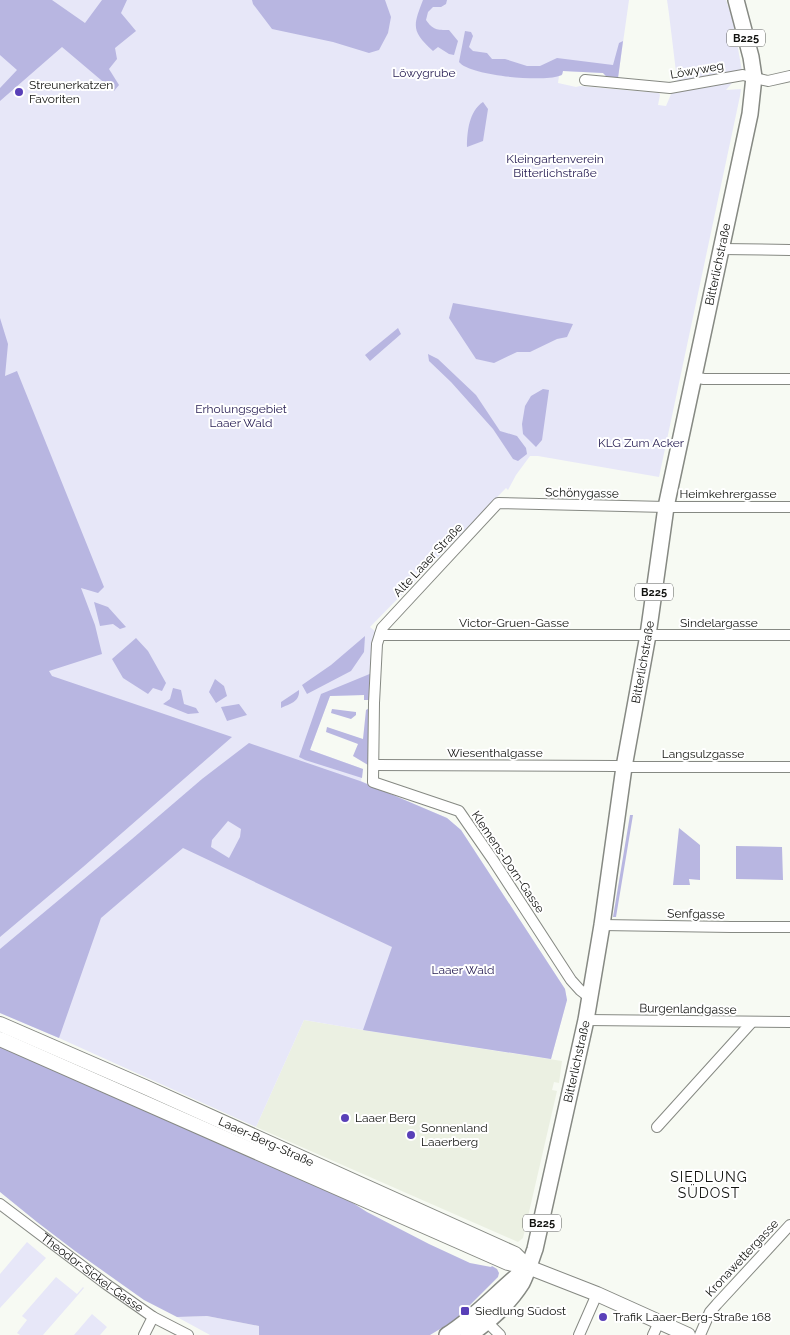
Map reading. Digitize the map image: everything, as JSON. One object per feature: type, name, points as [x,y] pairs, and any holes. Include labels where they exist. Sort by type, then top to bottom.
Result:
[{"type":"main road","name":"Bitterlichstraße","points":[[528,1267],[537,1244],[586,1020],[602,926],[620,766],[648,635],[666,507],[750,114],[754,77],[751,57],[736,0]]},
{"type":"main road","name":"Laaer-Berg-Straße","points":[[0,1024],[145,1087],[515,1254],[528,1267]]},
{"type":"main road","name":"Laaer-Berg-Straße","points":[[0,1039],[500,1260],[528,1267],[597,1294],[656,1329],[688,1335]]},
{"type":"main road","name":"B225","points":[[468,1335],[487,1322],[512,1296],[522,1282],[528,1267]]},
{"type":"main road","name":"B225","points":[[447,1335],[471,1319],[501,1289],[528,1267]]},
{"type":"street","name":"Löwyweg","points":[[585,80],[670,88],[743,75],[768,80],[790,76]]},
{"type":"street","points":[[721,249],[790,250]]},
{"type":"street","points":[[693,377],[704,379],[790,379]]},
{"type":"street","name":"Schönygasse","points":[[498,504],[666,507]]},
{"type":"street","name":"Alte Laaer Straße","points":[[380,636],[382,628],[498,504]]},
{"type":"street","name":"Heimkehrergasse","points":[[666,507],[790,507]]},
{"type":"street","name":"Victor-Gruen-Gasse","points":[[380,636],[648,635]]},
{"type":"street","name":"Sindelargasse","points":[[648,635],[790,635]]},
{"type":"street","name":"Klemens-Dorn-Gasse","points":[[380,636],[377,644],[374,703],[373,782],[459,811],[571,980],[590,997]]},
{"type":"street","name":"Wiesenthalgasse","points":[[374,764],[620,766]]},
{"type":"street","name":"Langsulzgasse","points":[[620,766],[790,766]]},
{"type":"street","name":"Senfgasse","points":[[602,926],[790,927]]},
{"type":"street","name":"Burgenlandgasse","points":[[586,1020],[790,1022]]},
{"type":"street","points":[[658,1127],[752,1022]]},
{"type":"street","name":"Theodor-Sickel-Gasse","points":[[0,1204],[153,1317],[188,1335]]},
{"type":"street","name":"Kronawettergasse","points":[[700,1335],[710,1312],[790,1225]]},
{"type":"street","points":[[579,1335],[597,1294]]},
{"type":"street","points":[[144,1335],[153,1317]]},
{"type":"street","points":[[487,1322],[500,1335]]},
{"type":"shaded area","name":"Sonnenland Laaerberg","points":[[304,1020],[562,1061],[559,1083],[554,1082],[552,1090],[557,1091],[523,1238],[518,1242],[256,1127]]},
{"type":"green space","name":"Erholungsgebiet Laaer Wald","points":[[0,0],[629,0],[618,78],[608,78],[603,73],[563,71],[562,75],[559,76],[558,83],[576,87],[659,93],[658,105],[666,106],[677,80],[667,0],[726,0],[733,20],[742,71],[726,90],[741,89],[659,477],[530,456],[508,490],[506,488],[370,627],[376,632],[370,700],[364,700],[364,695],[330,696],[310,750],[363,769],[361,781],[447,818],[461,830],[565,989],[567,1000],[551,1059],[304,1020],[256,1127],[0,1013]]},
{"type":"green space","points":[[0,0],[52,0],[85,23],[102,0],[127,0],[121,13],[136,31],[115,48],[117,59],[109,69],[119,85],[114,91],[62,47],[0,101],[0,88],[17,70],[0,55]]},
{"type":"green space","points":[[252,0],[385,0],[391,17],[388,33],[379,50],[369,53],[333,42],[272,29]]},
{"type":"green space","points":[[423,0],[447,0],[446,4],[441,7],[433,7],[428,12],[426,20],[436,29],[449,30],[458,41],[454,55],[438,47],[433,51],[418,33],[416,22]]},
{"type":"green space","points":[[465,31],[471,32],[473,36],[469,47],[473,51],[487,53],[492,59],[505,59],[527,66],[540,66],[557,58],[613,65],[619,43],[623,41],[618,78],[608,78],[603,73],[563,71],[561,75],[550,78],[523,78],[477,71],[459,62]]},
{"type":"green space","points":[[483,102],[488,109],[483,141],[467,147],[468,129],[472,116]]},
{"type":"green space","points":[[453,303],[573,324],[567,337],[557,339],[530,352],[517,352],[494,363],[476,359],[449,318]]},
{"type":"green space","points":[[0,318],[8,344],[5,376],[17,371],[104,587],[98,593],[81,588],[95,625],[102,654],[49,671],[52,676],[232,737],[0,937]]},
{"type":"green space","points":[[398,328],[401,334],[370,361],[365,355]]},
{"type":"green space","points":[[428,354],[438,359],[476,395],[500,431],[517,436],[526,448],[527,454],[518,461],[513,459],[493,429],[451,382],[429,361]]},
{"type":"green space","points":[[543,389],[549,390],[542,440],[536,447],[523,434],[522,424],[525,406],[531,396]]},
{"type":"green space","points":[[94,602],[108,607],[126,627],[120,629],[113,624],[100,626]]},
{"type":"green space","points":[[365,636],[364,652],[351,671],[307,694],[302,685],[331,665]]},
{"type":"green space","points":[[136,638],[148,651],[166,683],[162,691],[153,688],[148,694],[123,678],[112,659]]},
{"type":"green space","points":[[372,673],[370,700],[364,700],[364,695],[330,696],[310,750],[363,769],[362,778],[299,757],[321,694]]},
{"type":"green space","points":[[215,679],[224,686],[227,696],[216,703],[209,692]]},
{"type":"green space","points":[[173,688],[181,690],[184,704],[196,708],[199,713],[188,714],[163,704],[170,699]]},
{"type":"green space","points":[[299,690],[296,700],[281,708],[281,702]]},
{"type":"green space","points":[[239,704],[247,715],[227,721],[221,707]]},
{"type":"green space","points":[[371,707],[368,765],[353,756],[358,744],[326,732],[327,727],[363,739],[366,710]]},
{"type":"green space","points":[[332,709],[356,712],[356,715],[351,719],[331,713]]},
{"type":"green space","name":"Laaer Wald","points":[[249,743],[360,781],[447,818],[461,830],[565,989],[567,1000],[551,1059],[363,1030],[392,947],[183,848],[101,918],[59,1038],[0,1013],[0,949],[202,779]],"holes":[[[228,821],[241,829],[240,837],[229,858],[211,847],[212,840]]]},
{"type":"green space","points":[[630,815],[633,815],[616,917],[613,917]]},
{"type":"green space","points":[[679,828],[700,845],[700,880],[689,879],[690,885],[673,885]]},
{"type":"green space","points":[[736,846],[782,847],[783,880],[736,879]]},
{"type":"green space","points":[[0,1045],[342,1196],[367,1212],[429,1244],[470,1263],[492,1266],[497,1269],[498,1277],[455,1320],[430,1335],[259,1335],[259,1326],[207,1316],[177,1317],[144,1300],[75,1251],[0,1192]]},
{"type":"green space","points":[[27,1242],[46,1258],[0,1308],[0,1274]]},
{"type":"green space","points":[[56,1277],[77,1294],[84,1288],[43,1335],[20,1335],[17,1333],[27,1320],[22,1316]]},
{"type":"green space","points":[[92,1314],[107,1327],[100,1335],[74,1335]]},
{"type":"green space","points":[[207,1316],[259,1326],[259,1335],[210,1335],[177,1317]]},
{"type":"place","name":"Streunerkatzen Favoriten","points":[[19,92]]},
{"type":"place","name":"Laaer Berg","points":[[345,1118]]},
{"type":"place","name":"Sonnenland Laaerberg","points":[[411,1135]]},
{"type":"place","name":"Siedlung Südost","points":[[465,1311]]},
{"type":"place","name":"Trafik Laaer-Berg-Straße 168","points":[[603,1317]]},
{"type":"district","name":"SIEDLUNG SÜDOST","points":[[709,1186]]},
{"type":"park label","name":"Löwygrube","points":[[424,73]]},
{"type":"park label","name":"Kleingartenverein Bitterlichstraße","points":[[555,166]]},
{"type":"park label","name":"KLG Zum Acker","points":[[641,443]]}]
